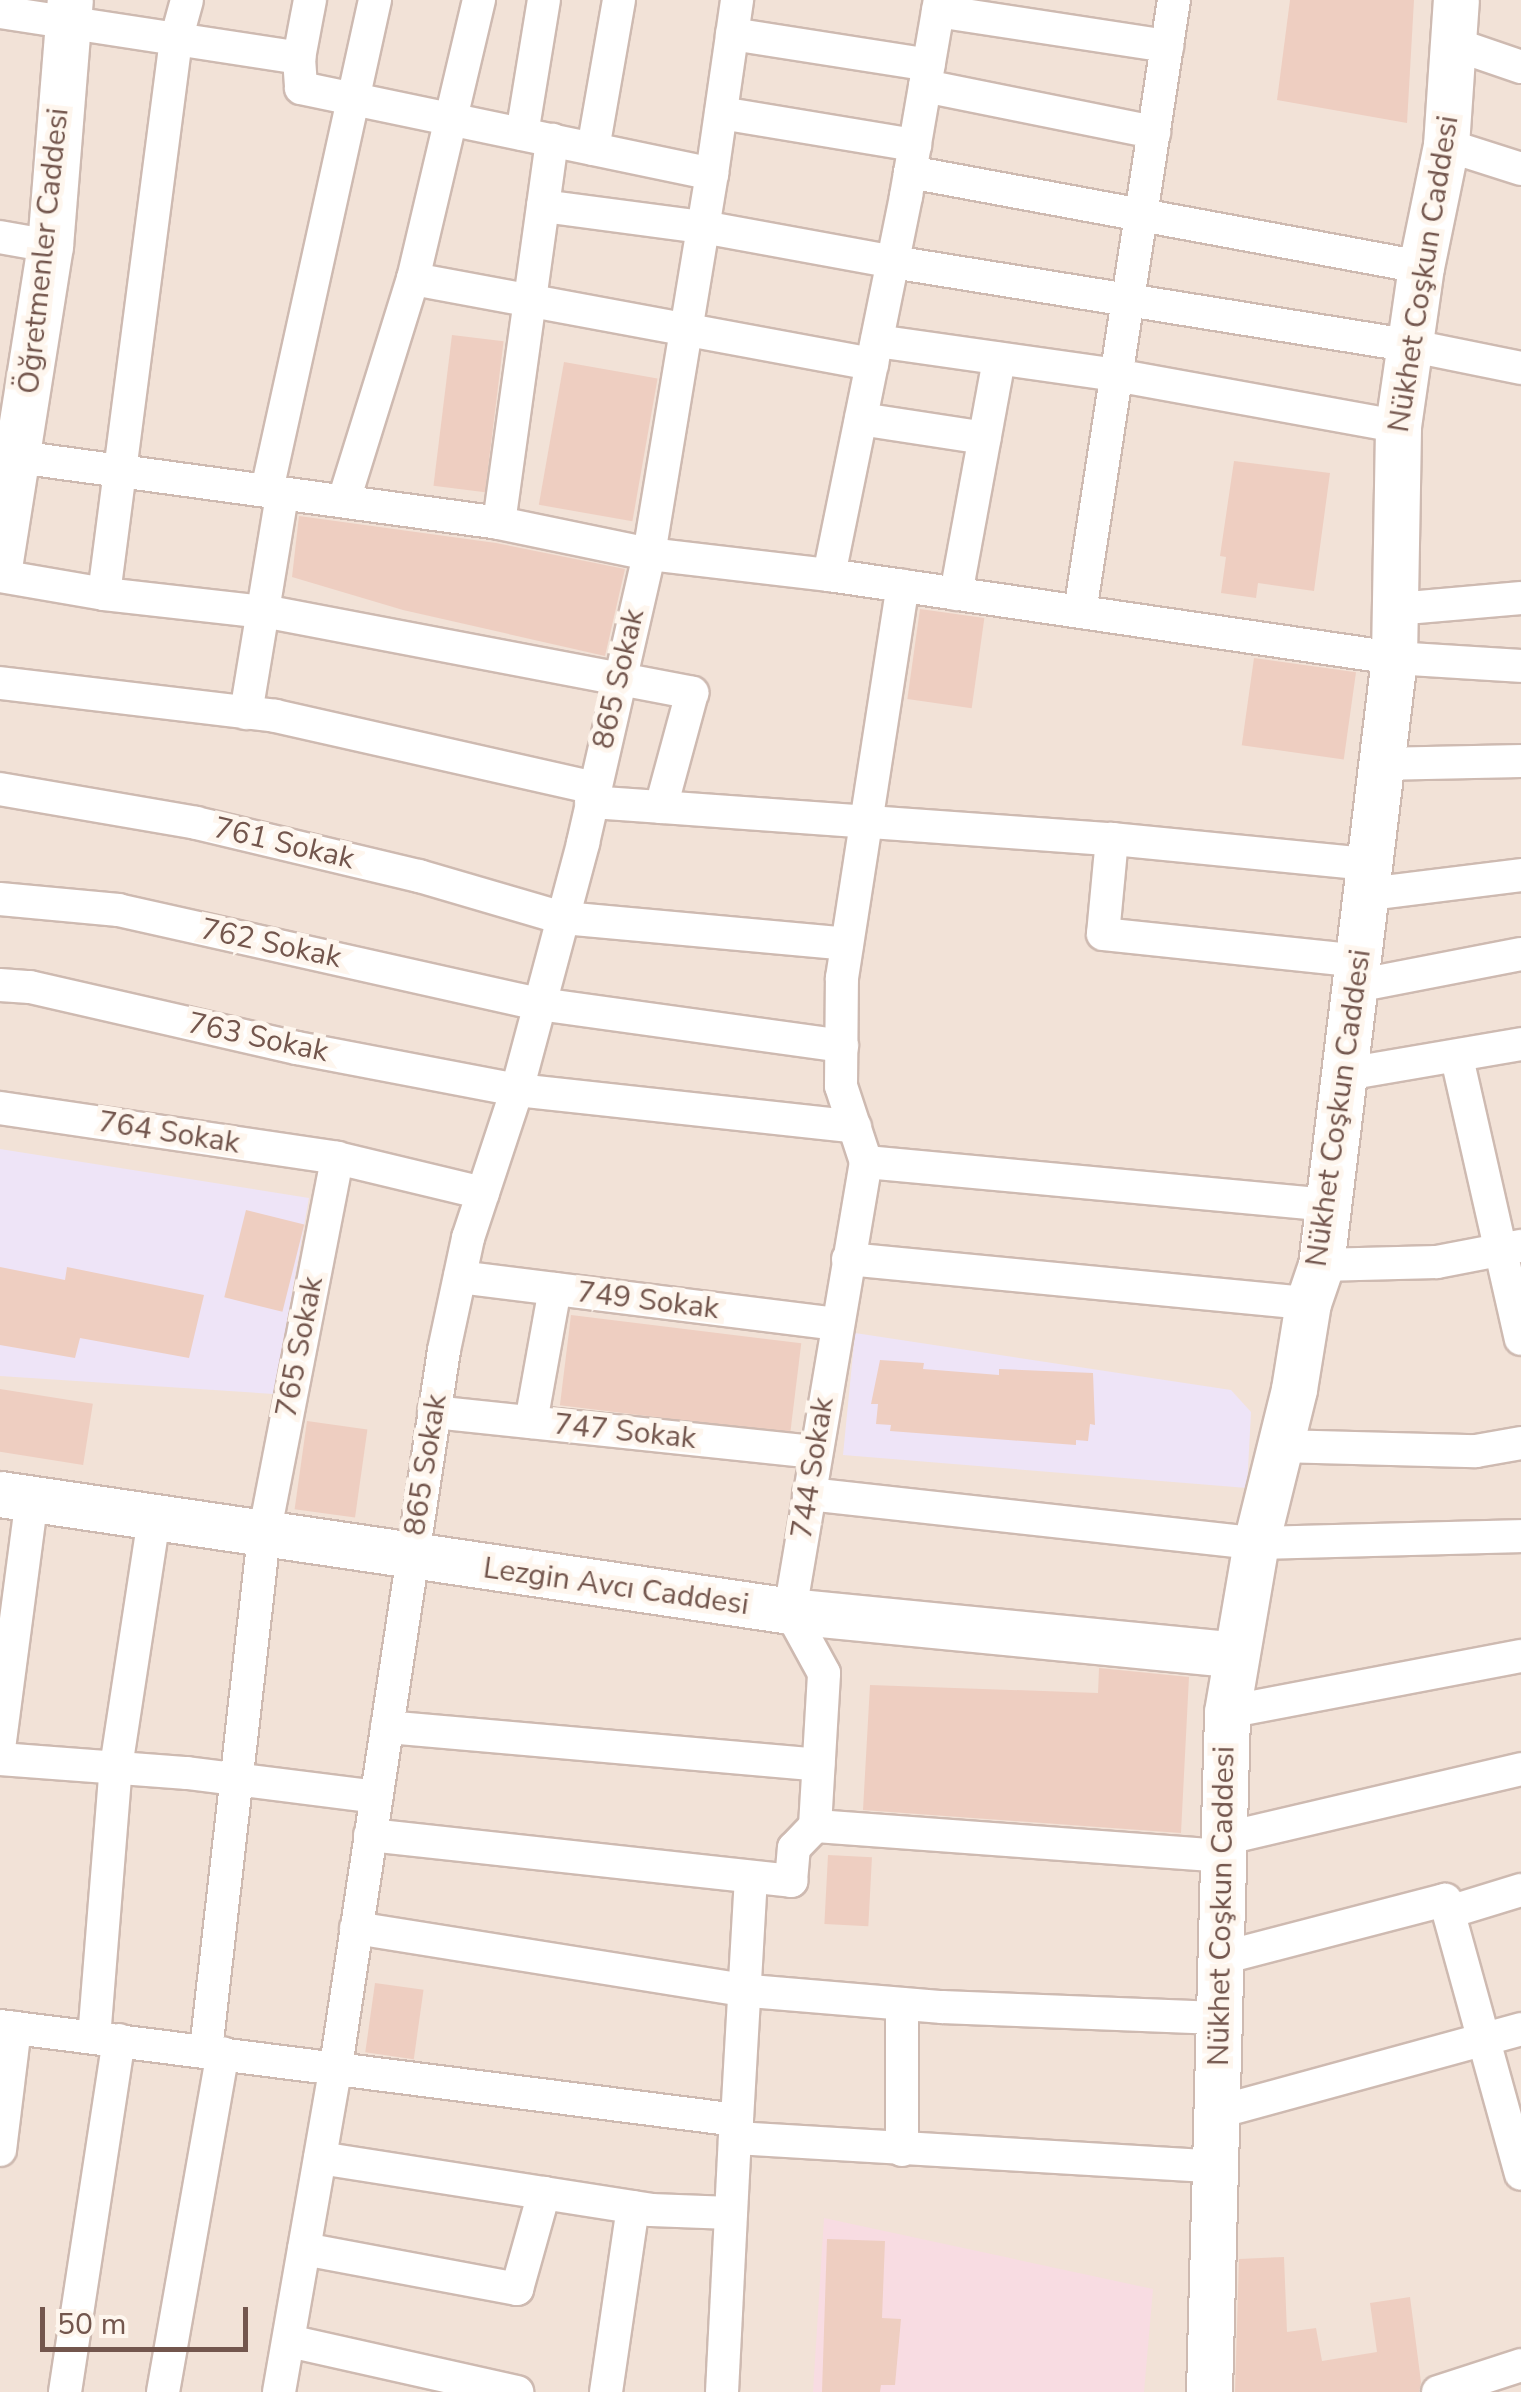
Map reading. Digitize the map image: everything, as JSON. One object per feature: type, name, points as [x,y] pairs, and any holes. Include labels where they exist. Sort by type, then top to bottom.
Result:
[{"type":"street","points":[[104,594],[176,40],[187,0]]},
{"type":"street","points":[[310,0],[300,58],[301,88],[712,174]]},
{"type":"street","points":[[246,713],[275,492],[375,0]]},
{"type":"street","points":[[344,500],[414,278],[479,0]]},
{"type":"street","points":[[499,523],[543,206],[537,137],[544,0]]},
{"type":"street","points":[[593,149],[618,0]]},
{"type":"street","name":"865 Sokak","points":[[279,2392],[336,2066],[434,1412],[460,1277],[517,1090],[563,918],[649,554],[712,174],[736,0]]},
{"type":"street","points":[[1080,612],[1174,0]]},
{"type":"street","name":"Nükhet Coşkun Caddesi","points":[[1209,2392],[1227,1712],[1256,1543],[1315,1284],[1346,1074],[1394,658],[1398,426],[1421,267],[1446,145],[1456,0]]},
{"type":"street","points":[[829,576],[893,262],[939,5],[1167,46]]},
{"type":"street","points":[[0,12],[68,12],[176,40],[300,58]]},
{"type":"street","name":"Öğretmenler Caddesi","points":[[0,561],[14,436],[50,246],[68,12]]},
{"type":"street","points":[[732,34],[927,76],[1154,132]]},
{"type":"street","points":[[1454,44],[1521,67]]},
{"type":"street","points":[[721,113],[1140,212],[1421,267]]},
{"type":"street","points":[[1446,145],[1521,169]]},
{"type":"street","points":[[543,206],[703,226],[893,262],[1412,346],[1521,368]]},
{"type":"street","points":[[0,238],[50,246]]},
{"type":"street","points":[[414,278],[686,331],[875,353],[999,359],[1116,375],[1398,426]]},
{"type":"street","points":[[956,594],[999,359]]},
{"type":"street","points":[[861,418],[985,438]]},
{"type":"street","points":[[14,436],[118,472],[499,523],[649,554],[903,586],[1394,658],[1521,666]]},
{"type":"street","points":[[0,576],[104,594],[262,612],[616,682],[692,693],[661,807]]},
{"type":"street","points":[[903,586],[848,944],[841,1086],[866,1162],[1328,1205]]},
{"type":"street","points":[[1396,608],[1521,598]]},
{"type":"street","points":[[0,683],[246,713],[593,796],[661,807],[866,825],[1112,839],[1368,879],[1521,875]]},
{"type":"street","points":[[1382,764],[1521,762]]},
{"type":"street","name":"761 Sokak","points":[[0,789],[196,823],[418,876],[563,918],[848,944]]},
{"type":"street","points":[[1112,839],[1103,934],[1357,974],[1521,954]]},
{"type":"street","name":"762 Sokak","points":[[0,900],[118,910],[540,1004],[842,1046]]},
{"type":"street","name":"763 Sokak","points":[[0,985],[30,987],[297,1048],[517,1090],[854,1127]]},
{"type":"street","points":[[1346,1074],[1521,1044]]},
{"type":"street","points":[[1456,1058],[1511,1248],[1521,1339]]},
{"type":"street","name":"764 Sokak","points":[[0,1108],[337,1158]]},
{"type":"street","points":[[337,1158],[483,1193]]},
{"type":"street","name":"765 Sokak","points":[[164,2392],[214,2052],[235,1779],[264,1535],[337,1158]]},
{"type":"street","name":"744 Sokak","points":[[790,1612],[866,1162]]},
{"type":"street","points":[[848,1259],[1315,1284],[1511,1248]]},
{"type":"street","name":"749 Sokak","points":[[460,1277],[836,1324]]},
{"type":"street","points":[[531,1422],[555,1289]]},
{"type":"street","name":"747 Sokak","points":[[434,1412],[816,1452]]},
{"type":"street","points":[[1278,1446],[1476,1451],[1521,1444]]},
{"type":"street","points":[[809,1494],[1256,1543],[1521,1536]]},
{"type":"street","points":[[0,1741],[16,1496]]},
{"type":"street","name":"Lezgin Avcı Caddesi","points":[[16,1496],[790,1612],[1236,1655]]},
{"type":"street","points":[[65,2392],[106,2039],[116,1768],[154,1518]]},
{"type":"street","points":[[370,1835],[791,1881],[794,1848],[814,1826],[824,1673],[790,1612]]},
{"type":"street","points":[[1227,1712],[1521,1656]]},
{"type":"street","points":[[387,1727],[818,1766]]},
{"type":"street","points":[[0,1759],[235,1779],[376,1797]]},
{"type":"street","points":[[814,1826],[1222,1848],[1521,1769]]},
{"type":"street","points":[[722,2392],[751,1877]]},
{"type":"street","points":[[1448,1912],[1521,1890]]},
{"type":"street","points":[[1218,1960],[1445,1900],[1521,2174]]},
{"type":"street","points":[[356,1928],[743,1990],[902,2004],[1218,2018]]},
{"type":"street","points":[[902,2004],[902,2150]]},
{"type":"street","points":[[0,2150],[7,2027],[336,2066],[736,2129],[902,2150],[1213,2166]]},
{"type":"street","points":[[1218,2112],[1521,2028]]},
{"type":"street","points":[[320,2158],[634,2207],[731,2213]]},
{"type":"street","points":[[304,2249],[517,2290],[544,2193]]},
{"type":"street","points":[[606,2392],[634,2207]]},
{"type":"street","points":[[288,2341],[516,2392]]},
{"type":"street","points":[[1438,2392],[1503,2376]]},
{"type":"shaded area","points":[[0,0],[1521,0],[1521,2392],[0,2392]]},
{"type":"shaded area","points":[[0,1149],[309,1198],[274,1394],[0,1376]]},
{"type":"shaded area","points":[[855,1333],[1231,1390],[1251,1412],[1247,1488],[843,1455]]},
{"type":"shaded area","points":[[824,2218],[1153,2289],[1144,2392],[813,2392]]},
{"type":"building","points":[[1290,0],[1414,0],[1407,123],[1277,100]]},
{"type":"building","points":[[452,335],[504,341],[485,492],[433,486]]},
{"type":"building","points":[[564,362],[658,378],[632,521],[539,505]]},
{"type":"building","points":[[1234,461],[1330,473],[1314,591],[1258,583],[1256,598],[1221,593],[1226,557],[1220,556]]},
{"type":"building","points":[[299,516],[496,543],[625,569],[605,656],[403,610],[292,577]]},
{"type":"building","points":[[920,609],[984,618],[972,708],[907,699]]},
{"type":"building","points":[[1254,658],[1356,672],[1344,759],[1242,745]]},
{"type":"building","points":[[246,1210],[304,1225],[282,1312],[224,1297]]},
{"type":"building","points":[[0,1267],[65,1280],[67,1267],[204,1295],[189,1358],[80,1338],[75,1358],[0,1345]]},
{"type":"building","points":[[571,1315],[801,1343],[790,1434],[560,1405]]},
{"type":"building","points":[[880,1360],[924,1363],[923,1369],[999,1375],[999,1369],[1093,1373],[1095,1425],[1090,1424],[1088,1441],[1076,1440],[1076,1445],[890,1431],[891,1425],[876,1424],[878,1404],[871,1404]]},
{"type":"building","points":[[0,1389],[93,1404],[83,1465],[0,1452]]},
{"type":"building","points":[[307,1421],[367,1429],[355,1518],[295,1509]]},
{"type":"building","points":[[1099,1668],[1189,1677],[1181,1833],[863,1810],[870,1685],[1098,1693]]},
{"type":"building","points":[[828,1855],[872,1857],[868,1926],[824,1924]]},
{"type":"building","points":[[375,1983],[424,1990],[414,2059],[365,2052]]},
{"type":"building","points":[[827,2239],[885,2241],[882,2318],[901,2319],[895,2385],[881,2385],[880,2392],[822,2392]]},
{"type":"building","points":[[1284,2257],[1287,2332],[1316,2328],[1322,2361],[1377,2352],[1370,2303],[1410,2297],[1419,2392],[1235,2392],[1239,2259]]}]
